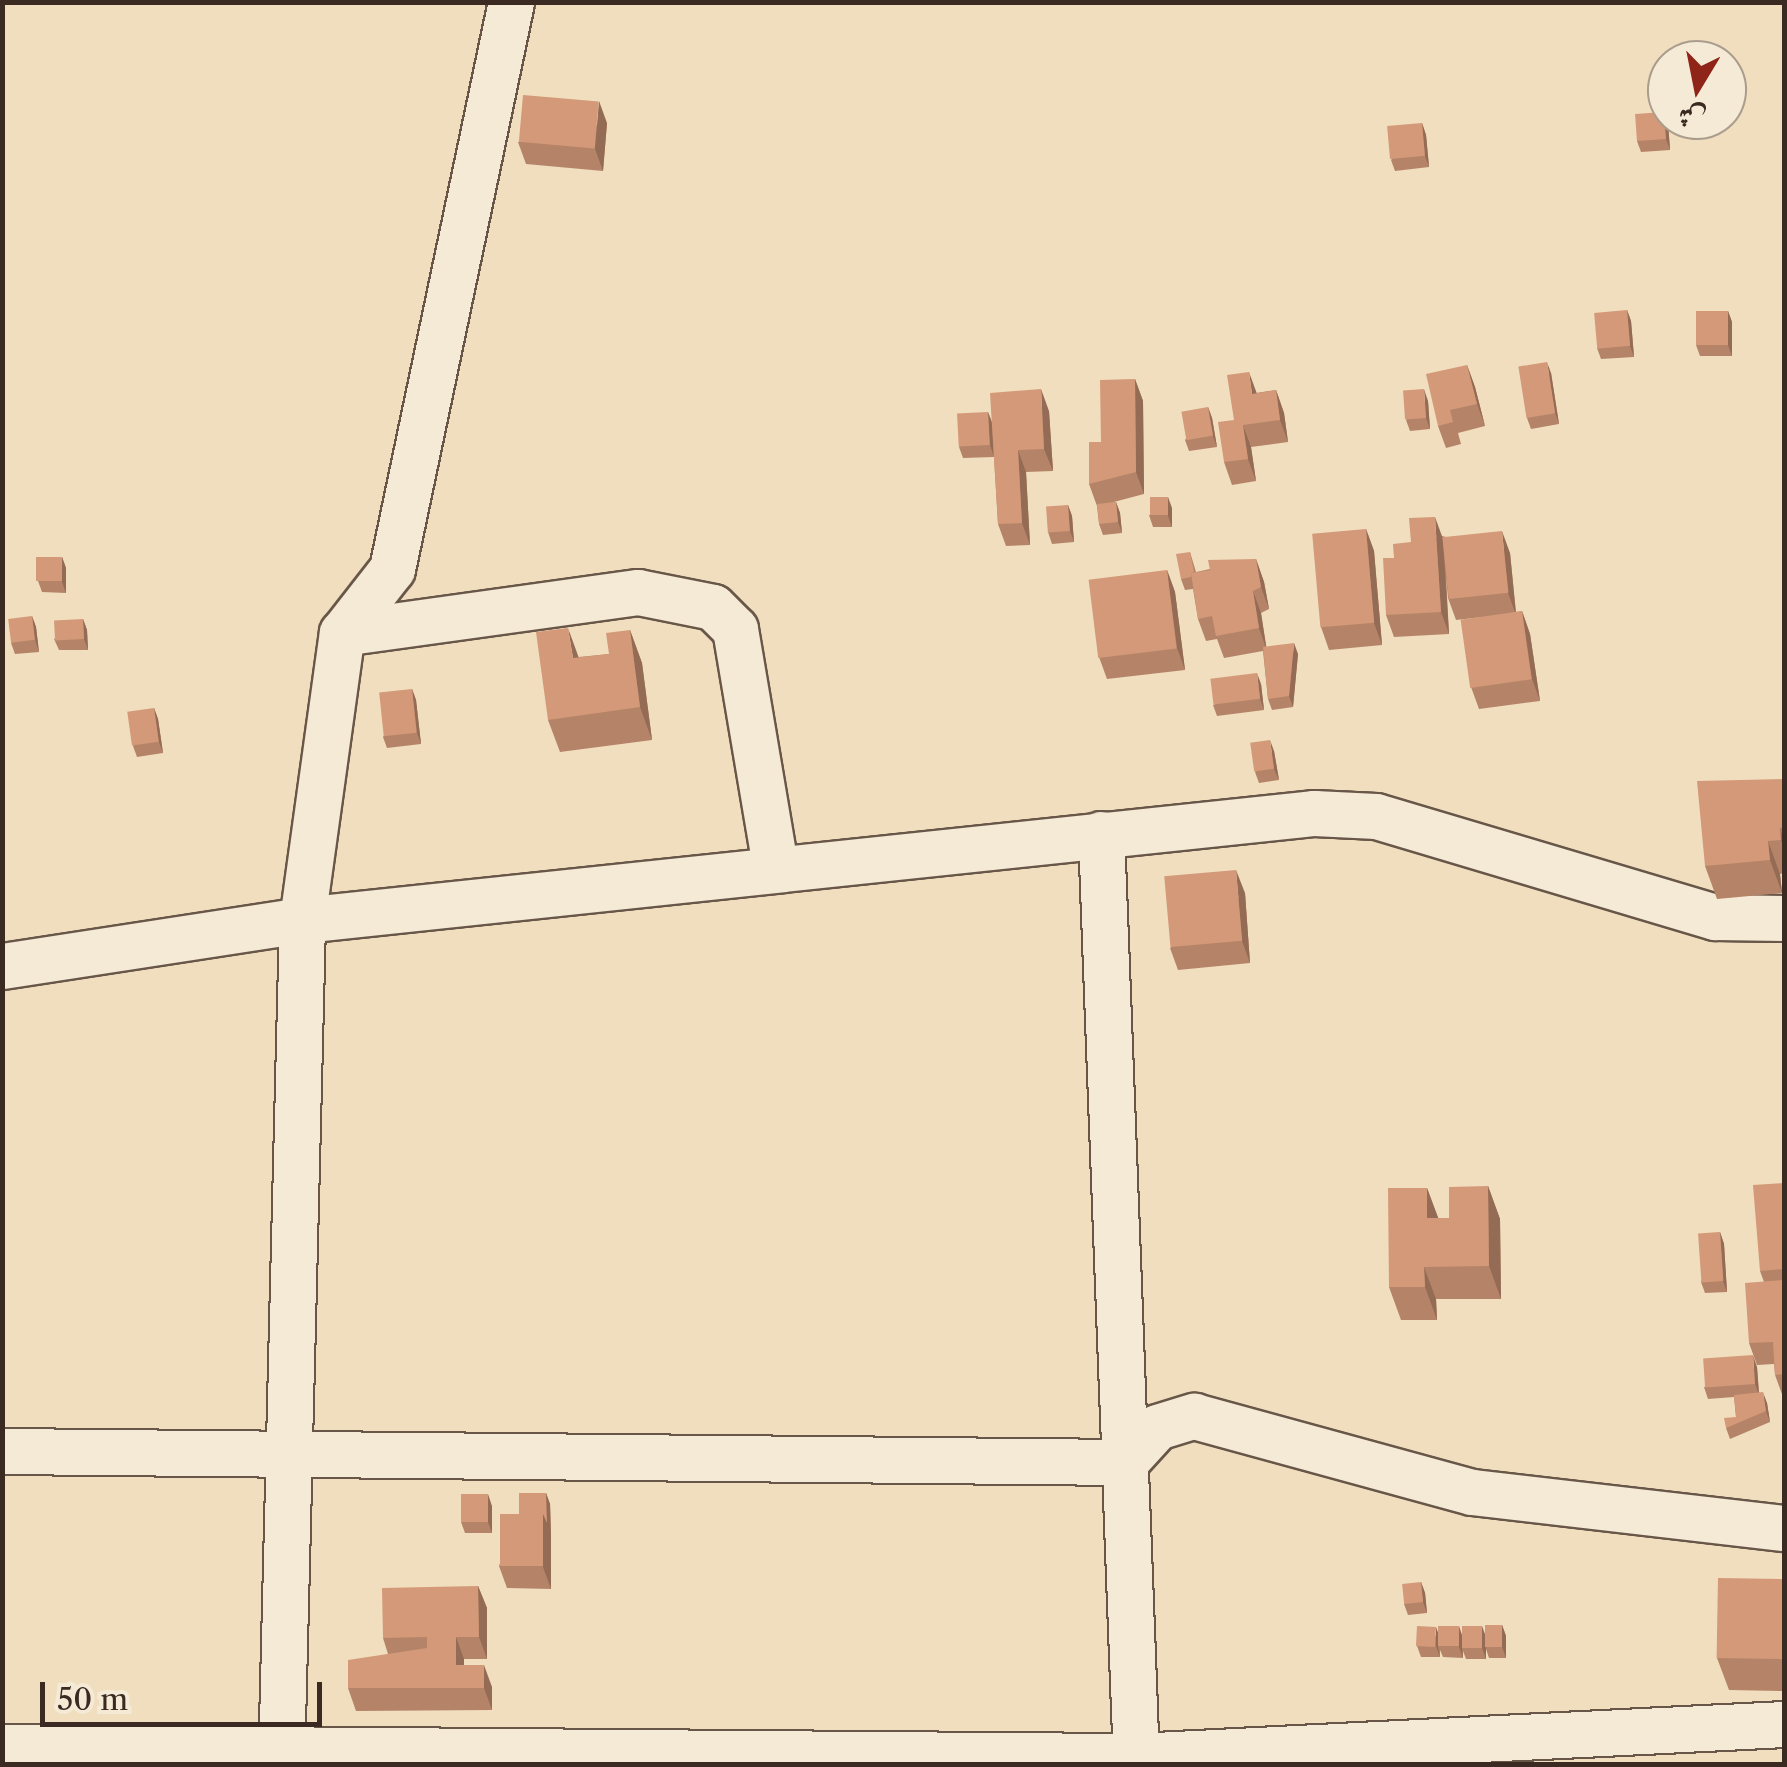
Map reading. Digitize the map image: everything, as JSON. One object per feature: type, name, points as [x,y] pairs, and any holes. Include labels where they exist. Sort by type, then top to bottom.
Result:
[{"type":"street","points":[[281,1758],[295,1455],[302,920],[342,632],[392,569],[512,2]]},
{"type":"street","points":[[342,632],[638,592],[713,607],[736,629],[775,866]]},
{"type":"street","points":[[2,966],[302,920],[775,866],[1100,834],[1376,816],[1715,916],[1784,918]]},
{"type":"street","points":[[1100,834],[1136,1760]]},
{"type":"street","points":[[2,1451],[1125,1462],[1156,1427],[1221,1418],[1472,1492],[1784,1528]]},
{"type":"street","points":[[2,1746],[281,1758],[1136,1760],[1784,1724]]},
{"type":"building","points":[[523,95],[599,102],[595,148],[519,142]]},
{"type":"building","points":[[1647,113],[1647,140],[1651,140],[1637,141],[1635,114]]},
{"type":"building","points":[[1422,123],[1425,156],[1390,159],[1387,126]]},
{"type":"building","points":[[1627,310],[1630,346],[1597,349],[1594,313]]},
{"type":"building","points":[[1696,311],[1728,311],[1728,345],[1696,345]]},
{"type":"building","points":[[1547,362],[1555,413],[1526,418],[1518,367]]},
{"type":"building","points":[[1467,365],[1477,404],[1450,410],[1453,422],[1438,426],[1426,374]]},
{"type":"building","points":[[1249,372],[1252,394],[1276,390],[1280,420],[1243,425],[1248,459],[1224,462],[1218,422],[1234,420],[1227,375]]},
{"type":"building","points":[[1135,379],[1136,472],[1089,484],[1089,442],[1101,442],[1100,380]]},
{"type":"building","points":[[1041,389],[1044,449],[1018,450],[1022,523],[998,524],[990,393]]},
{"type":"building","points":[[1424,389],[1426,418],[1405,419],[1403,390]]},
{"type":"building","points":[[1208,407],[1213,436],[1186,440],[1181,412]]},
{"type":"building","points":[[988,412],[990,445],[959,447],[957,414]]},
{"type":"building","points":[[1150,497],[1168,497],[1168,515],[1150,515]]},
{"type":"building","points":[[1116,502],[1118,522],[1099,524],[1097,504]]},
{"type":"building","points":[[1068,505],[1070,531],[1048,532],[1046,507]]},
{"type":"building","points":[[1435,517],[1441,612],[1386,615],[1383,558],[1394,558],[1393,544],[1411,542],[1409,518]]},
{"type":"building","points":[[1366,529],[1374,623],[1320,627],[1312,534]]},
{"type":"building","points":[[1502,531],[1508,593],[1449,599],[1442,537]]},
{"type":"building","points":[[1190,552],[1194,572],[1181,579],[1176,554]]},
{"type":"building","points":[[36,557],[62,557],[62,581],[36,581]]},
{"type":"building","points":[[1256,559],[1261,587],[1253,591],[1259,628],[1216,636],[1212,616],[1198,619],[1191,573],[1210,570],[1208,560]]},
{"type":"building","points":[[1167,570],[1177,648],[1098,658],[1089,580]]},
{"type":"building","points":[[1522,611],[1532,679],[1470,688],[1461,620]]},
{"type":"building","points":[[32,616],[35,640],[11,643],[8,619]]},
{"type":"building","points":[[83,619],[84,639],[55,640],[54,621]]},
{"type":"building","points":[[568,628],[573,658],[609,654],[606,633],[630,630],[640,707],[548,720],[536,632]]},
{"type":"building","points":[[1294,643],[1289,696],[1268,699],[1263,647]]},
{"type":"building","points":[[1257,673],[1260,699],[1214,705],[1210,679]]},
{"type":"building","points":[[412,689],[417,733],[384,736],[379,692]]},
{"type":"building","points":[[154,708],[159,742],[132,745],[127,712]]},
{"type":"building","points":[[1270,740],[1274,769],[1254,772],[1250,743]]},
{"type":"building","points":[[1784,779],[1784,827],[1780,828],[1781,840],[1768,841],[1770,860],[1705,866],[1697,781]]},
{"type":"building","points":[[1236,870],[1242,941],[1170,947],[1164,876]]},
{"type":"building","points":[[1784,1183],[1784,1269],[1760,1271],[1753,1185]]},
{"type":"building","points":[[1488,1186],[1489,1266],[1424,1267],[1425,1287],[1389,1287],[1388,1188],[1427,1188],[1427,1218],[1449,1218],[1449,1187]]},
{"type":"building","points":[[1720,1232],[1723,1281],[1701,1282],[1698,1234]]},
{"type":"building","points":[[1784,1280],[1784,1374],[1775,1375],[1773,1342],[1749,1343],[1745,1283]]},
{"type":"building","points":[[1753,1355],[1755,1384],[1705,1387],[1703,1358]]},
{"type":"building","points":[[1763,1392],[1766,1411],[1726,1428],[1724,1418],[1736,1417],[1734,1395]]},
{"type":"building","points":[[519,1493],[546,1493],[547,1523],[543,1514],[519,1514]]},
{"type":"building","points":[[461,1494],[488,1494],[488,1522],[461,1522]]},
{"type":"building","points":[[500,1514],[543,1514],[543,1566],[500,1566]]},
{"type":"building","points":[[1718,1578],[1784,1579],[1783,1659],[1717,1658]]},
{"type":"building","points":[[1421,1582],[1423,1602],[1404,1604],[1402,1584]]},
{"type":"building","points":[[478,1586],[479,1637],[456,1637],[456,1665],[484,1665],[484,1688],[348,1688],[348,1660],[427,1648],[427,1637],[383,1638],[382,1588]]},
{"type":"building","points":[[1485,1625],[1502,1625],[1502,1647],[1485,1647]]},
{"type":"building","points":[[1417,1626],[1436,1627],[1435,1647],[1416,1646]]},
{"type":"building","points":[[1438,1626],[1459,1626],[1459,1646],[1438,1646]]},
{"type":"building","points":[[1462,1626],[1482,1626],[1482,1648],[1462,1648]]}]
